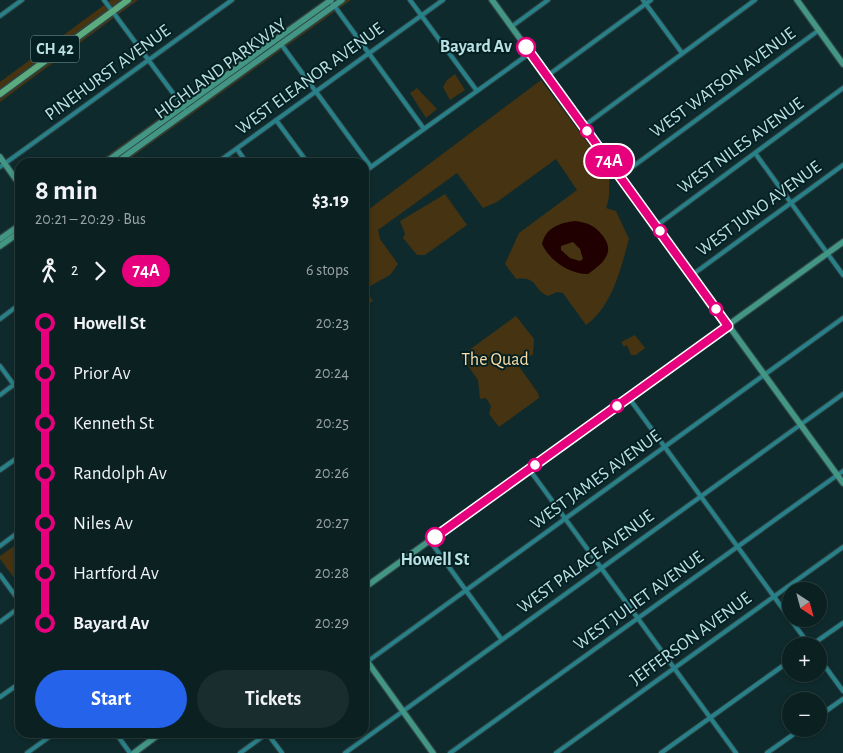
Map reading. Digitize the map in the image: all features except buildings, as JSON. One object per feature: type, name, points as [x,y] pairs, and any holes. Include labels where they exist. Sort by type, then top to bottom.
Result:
[{"type":"main road","name":"CH 42","points":[[0,94],[112,10],[121,0]]},
{"type":"main road","name":"CH 42","points":[[0,89],[128,0]]},
{"type":"street","points":[[0,16],[22,0]]},
{"type":"street","points":[[104,0],[185,110]]},
{"type":"street","name":"PINEHURST AVENUE","points":[[2,166],[232,0]]},
{"type":"street","name":"HIGHLAND PARKWAY","points":[[122,158],[332,2],[341,0]]},
{"type":"street","points":[[410,0],[477,91]]},
{"type":"street","name":"WEST ELEANOR AVENUE","points":[[224,158],[442,0]]},
{"type":"street","points":[[492,0],[800,425],[840,473],[843,483]]},
{"type":"street","points":[[511,27],[548,0]]},
{"type":"street","points":[[547,76],[644,2],[651,0]]},
{"type":"street","points":[[584,126],[755,0]]},
{"type":"street","points":[[797,0],[843,64]]},
{"type":"street","points":[[332,2],[424,129]]},
{"type":"street","points":[[644,2],[682,54]]},
{"type":"street","name":"WEST WATSON AVENUE","points":[[620,176],[819,30]]},
{"type":"street","points":[[280,41],[364,158]]},
{"type":"street","points":[[369,164],[371,167],[530,53]]},
{"type":"street","name":"WEST NILES AVENUE","points":[[656,226],[843,88]]},
{"type":"street","name":"HIGHLAND PARKWAY","points":[[112,158],[185,110]]},
{"type":"street","points":[[276,120],[304,158]]},
{"type":"street","points":[[237,149],[243,158]]},
{"type":"street","points":[[755,153],[843,275]]},
{"type":"street","points":[[0,157],[2,166],[15,180]]},
{"type":"street","name":"WEST JUNO AVENUE","points":[[692,275],[843,165]]},
{"type":"street","points":[[0,239],[15,228]]},
{"type":"street","points":[[0,246],[15,236]]},
{"type":"street","points":[[369,584],[843,242]]},
{"type":"street","points":[[0,319],[15,308]]},
{"type":"street","name":"WEST JAMES AVENUE","points":[[369,658],[566,519],[843,318]]},
{"type":"street","points":[[0,366],[14,385],[0,395]]},
{"type":"street","name":"WEST PALACE AVENUE","points":[[369,736],[843,394]]},
{"type":"street","points":[[629,398],[804,637]]},
{"type":"street","points":[[0,470],[15,460]]},
{"type":"street","points":[[529,469],[736,753]]},
{"type":"street","name":"WEST JULIET AVENUE","points":[[450,753],[840,473]]},
{"type":"street","points":[[0,546],[15,535]]},
{"type":"street","points":[[430,540],[502,640]]},
{"type":"street","name":"JEFFERSON AVENUE","points":[[556,753],[843,547]]},
{"type":"street","points":[[0,575],[15,595]]},
{"type":"street","points":[[0,622],[15,611]]},
{"type":"street","points":[[823,637],[843,623]]},
{"type":"street","points":[[369,666],[433,753]]},
{"type":"street","points":[[661,753],[782,666]]},
{"type":"street","points":[[827,669],[843,691]]},
{"type":"street","points":[[0,697],[15,686]]},
{"type":"street","points":[[827,710],[843,698]]},
{"type":"street","points":[[767,753],[790,737]]},
{"type":"street","points":[[28,753],[48,738]]},
{"type":"street","points":[[119,738],[130,753]]},
{"type":"street","points":[[134,753],[154,738]]},
{"type":"street","points":[[240,753],[261,738]]},
{"type":"street","points":[[272,738],[282,753]]},
{"type":"street","name":"WEST PALACE AVENUE","points":[[345,753],[366,738]]},
{"type":"green space","points":[[111,0],[138,0],[0,102],[0,82]]},
{"type":"green space","points":[[324,0],[351,0],[131,158],[104,158]]},
{"type":"green space","points":[[455,74],[465,90],[450,100],[443,87],[447,80]]},
{"type":"green space","points":[[541,80],[610,173],[606,208],[616,211],[629,239],[623,262],[609,298],[603,308],[586,325],[563,293],[557,292],[548,296],[539,290],[532,281],[516,279],[505,264],[519,233],[577,190],[556,159],[497,202],[483,208],[457,173],[378,230],[380,239],[398,264],[390,275],[369,287],[369,209]]},
{"type":"green space","points":[[417,88],[437,109],[426,118],[410,93]]},
{"type":"green space","points":[[445,194],[467,225],[425,255],[417,255],[403,238],[405,234],[400,221]]},
{"type":"green space","points":[[369,295],[373,301],[369,304]]},
{"type":"green space","name":"The Quad","points":[[516,316],[534,339],[533,354],[518,365],[538,393],[539,398],[499,427],[489,414],[491,406],[486,398],[480,399],[478,380],[461,356]]},
{"type":"green space","points":[[635,335],[645,348],[636,355],[631,355],[627,345],[624,347],[621,342]]},
{"type":"green space","points":[[15,546],[15,579],[0,559],[0,556]]},
{"type":"shaded area","points":[[575,221],[591,225],[600,232],[607,242],[608,253],[606,258],[588,274],[567,269],[550,256],[542,244],[550,230]],"holes":[[[573,242],[580,249],[583,259],[580,261],[570,258],[561,250],[561,246]]]},
{"type":"bus line","name":"74A","points":[[435,537],[728,326],[526,47]]},
{"type":"place","name":"Bayard Av","points":[[526,47]]},
{"type":"place","name":"Howell St","points":[[435,537]]}]
